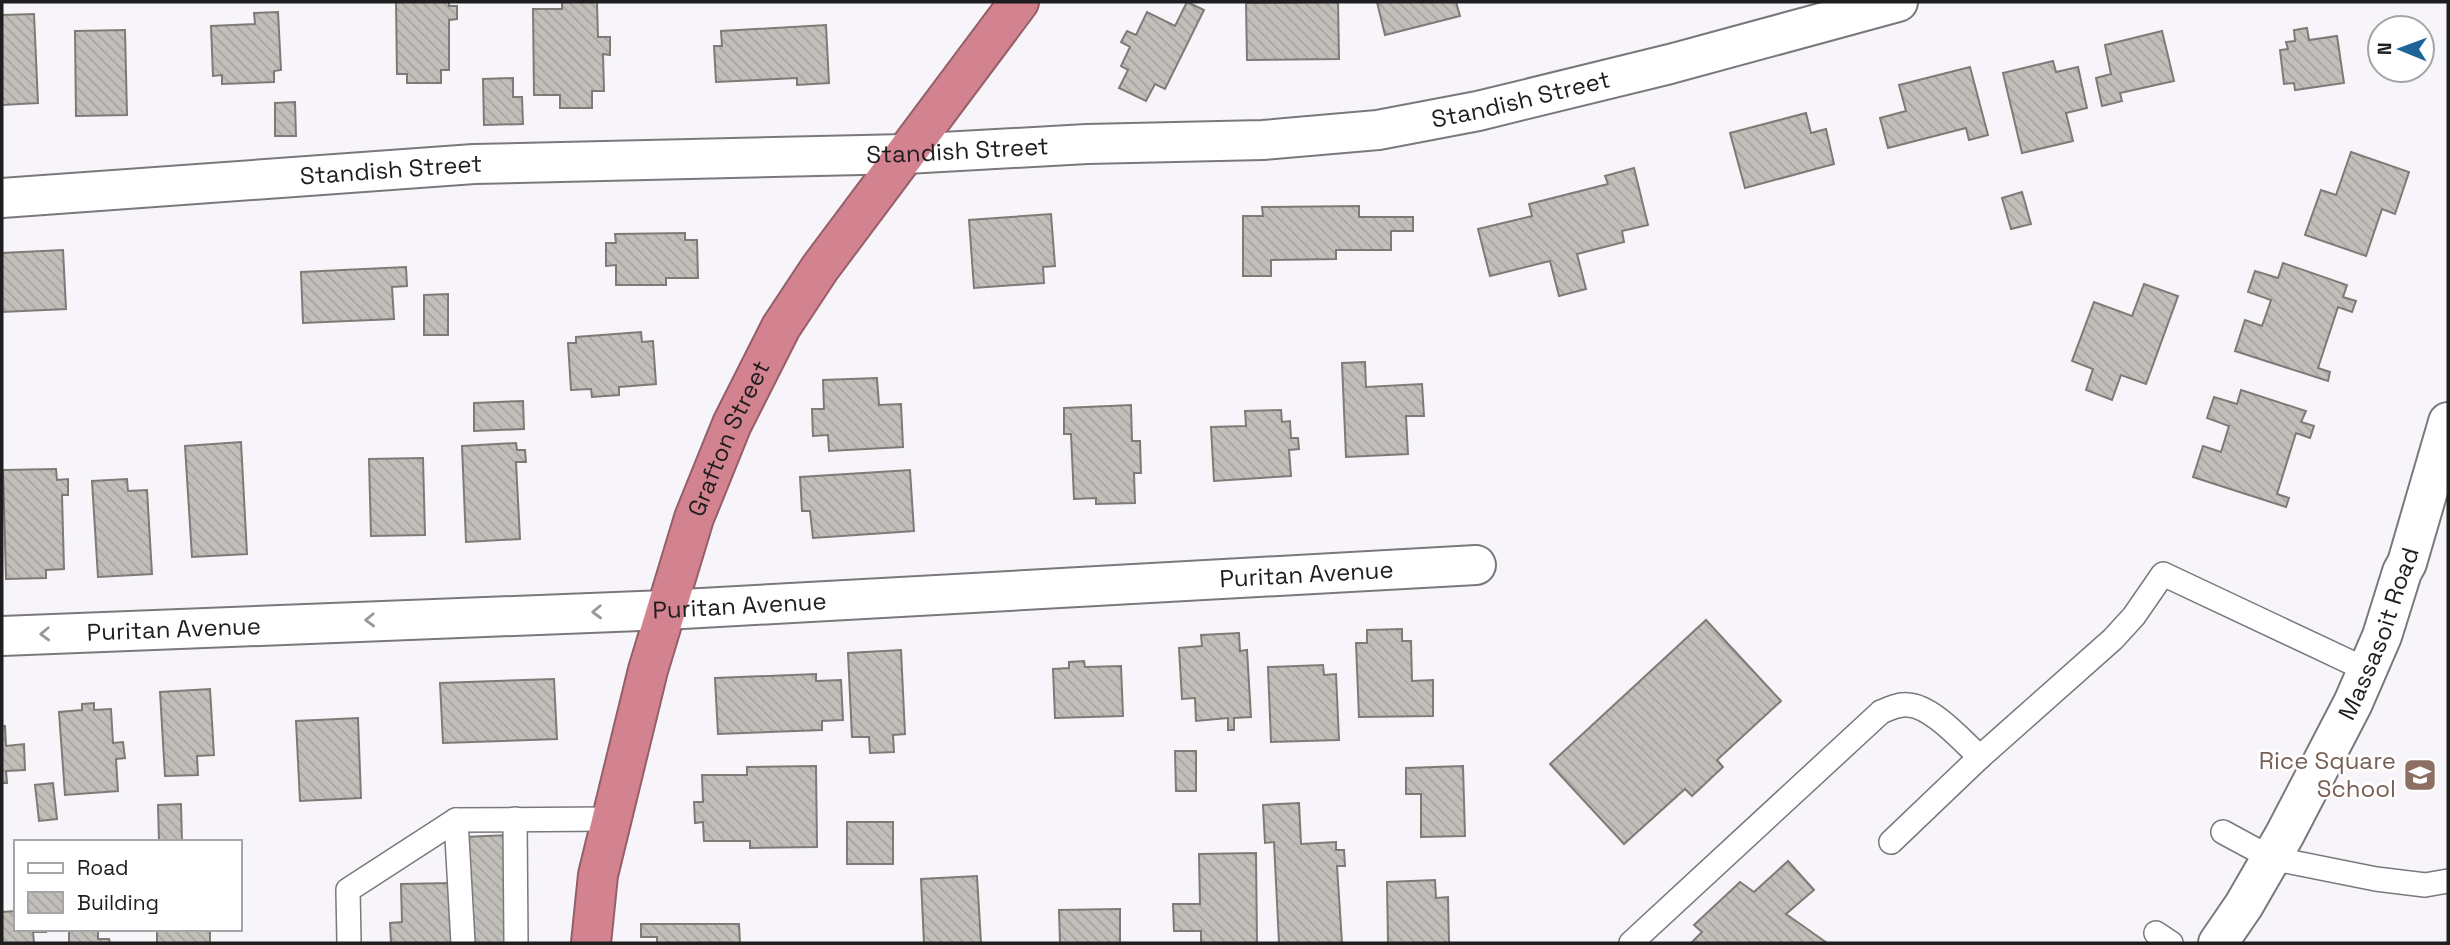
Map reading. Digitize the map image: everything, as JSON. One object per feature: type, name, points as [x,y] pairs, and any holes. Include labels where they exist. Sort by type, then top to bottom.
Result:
[{"type":"highway","name":"Grafton Street","points":[[590,943],[598,875],[610,819],[665,610],[710,474],[755,375],[781,327],[820,268],[1019,2]]},
{"type":"street","name":"Standish Street","points":[[2,198],[474,164],[906,154],[1087,144],[1263,140],[1378,130],[1478,111],[1670,64],[1898,2]]},
{"type":"street","name":"Massasoit Road","points":[[2230,938],[2320,769],[2367,670],[2407,563],[2448,422]]},
{"type":"street","name":"Puritan Avenue","points":[[2,636],[665,610],[1476,565]]},
{"type":"lane","points":[[1891,842],[1980,757],[2113,639],[2134,616],[2163,574],[2367,670]]},
{"type":"lane","points":[[1631,943],[1881,712],[1910,704],[1929,711],[1980,757]]},
{"type":"lane","points":[[515,819],[516,943]]},
{"type":"lane","points":[[349,943],[348,890],[456,820],[610,819]]},
{"type":"lane","points":[[456,820],[463,943]]},
{"type":"lane","points":[[2223,832],[2272,858],[2425,886],[2448,881]]},
{"type":"building","points":[[396,2],[449,2],[449,6],[457,6],[457,19],[449,20],[449,70],[441,70],[441,83],[407,83],[407,74],[397,74]]},
{"type":"building","points":[[562,2],[597,2],[598,37],[610,37],[610,55],[603,54],[604,91],[592,91],[592,108],[560,108],[560,95],[534,95],[533,9],[562,9]]},
{"type":"building","points":[[1187,2],[1204,10],[1165,89],[1155,84],[1146,101],[1119,88],[1128,70],[1121,66],[1130,47],[1121,42],[1127,31],[1136,35],[1147,12],[1175,26]]},
{"type":"building","points":[[1338,2],[1339,59],[1247,60],[1246,3]]},
{"type":"building","points":[[1377,2],[1456,2],[1460,16],[1385,35]]},
{"type":"building","points":[[278,12],[281,70],[274,71],[274,82],[222,84],[222,75],[213,76],[211,26],[255,24],[254,13]]},
{"type":"building","points":[[34,14],[38,103],[2,105],[2,15]]},
{"type":"building","points":[[826,25],[829,83],[797,85],[797,78],[716,82],[714,46],[722,46],[721,31]]},
{"type":"building","points":[[2307,28],[2309,40],[2337,36],[2344,83],[2295,90],[2294,83],[2284,84],[2280,50],[2288,49],[2286,42],[2295,41],[2294,30]]},
{"type":"building","points":[[125,30],[127,115],[76,116],[75,31]]},
{"type":"building","points":[[2162,31],[2174,81],[2120,93],[2122,101],[2102,106],[2096,78],[2111,74],[2105,45]]},
{"type":"building","points":[[2053,61],[2056,72],[2078,67],[2087,108],[2066,113],[2073,141],[2022,153],[2003,73]]},
{"type":"building","points":[[1970,67],[1988,135],[1969,140],[1966,128],[1888,148],[1880,118],[1906,111],[1899,85]]},
{"type":"building","points":[[513,78],[513,97],[522,97],[523,124],[484,125],[483,79]]},
{"type":"building","points":[[295,102],[296,136],[275,136],[275,103]]},
{"type":"building","points":[[1806,113],[1811,133],[1826,129],[1834,164],[1745,188],[1730,133]]},
{"type":"building","points":[[2351,152],[2409,172],[2395,214],[2382,209],[2366,256],[2305,235],[2321,190],[2336,195]]},
{"type":"building","points":[[1634,168],[1648,225],[1622,231],[1624,242],[1577,254],[1586,289],[1559,296],[1550,261],[1490,276],[1478,229],[1532,216],[1529,204],[1608,184],[1605,176]]},
{"type":"building","points":[[2022,192],[2031,224],[2011,229],[2002,198]]},
{"type":"building","points":[[1359,206],[1359,217],[1413,217],[1413,231],[1391,231],[1391,250],[1336,250],[1336,259],[1271,260],[1271,276],[1243,276],[1243,216],[1263,216],[1262,207]]},
{"type":"building","points":[[1051,214],[1055,266],[1043,267],[1044,283],[974,288],[969,220]]},
{"type":"building","points":[[685,233],[685,240],[697,240],[698,278],[666,278],[666,285],[616,285],[616,265],[606,266],[606,243],[616,243],[615,234]]},
{"type":"building","points":[[63,250],[66,309],[2,312],[2,253]]},
{"type":"building","points":[[2283,263],[2347,285],[2343,297],[2356,301],[2352,312],[2338,307],[2318,368],[2330,372],[2328,381],[2235,351],[2245,320],[2262,326],[2271,300],[2248,292],[2255,271],[2278,278]]},
{"type":"building","points":[[406,267],[407,286],[392,287],[394,319],[303,323],[301,272]]},
{"type":"building","points":[[2144,284],[2178,296],[2146,384],[2121,375],[2112,400],[2086,390],[2093,369],[2072,361],[2094,302],[2132,316]]},
{"type":"building","points":[[448,294],[448,335],[424,335],[424,295]]},
{"type":"building","points":[[641,332],[642,342],[653,341],[656,384],[619,387],[619,395],[592,397],[591,389],[571,390],[568,343],[576,343],[576,337]]},
{"type":"building","points":[[1365,362],[1366,387],[1422,384],[1424,416],[1406,416],[1408,454],[1346,457],[1342,363]]},
{"type":"building","points":[[877,378],[879,405],[901,404],[903,447],[829,451],[828,435],[813,436],[812,409],[824,409],[823,380]]},
{"type":"building","points":[[2241,390],[2306,411],[2301,422],[2314,426],[2310,438],[2296,433],[2277,494],[2289,498],[2286,507],[2193,477],[2203,446],[2221,452],[2229,426],[2207,418],[2214,397],[2237,404]]},
{"type":"building","points":[[523,401],[524,429],[474,431],[474,403]]},
{"type":"building","points":[[1131,405],[1132,441],[1140,441],[1141,473],[1134,473],[1135,503],[1096,504],[1096,498],[1074,499],[1071,434],[1064,434],[1064,408]]},
{"type":"building","points":[[1281,410],[1282,422],[1290,421],[1291,438],[1298,438],[1299,449],[1289,450],[1291,476],[1214,481],[1211,427],[1246,426],[1245,411]]},
{"type":"building","points":[[241,442],[247,554],[192,557],[185,446]]},
{"type":"building","points":[[516,443],[517,450],[525,450],[526,462],[516,462],[520,539],[466,542],[462,446]]},
{"type":"building","points":[[423,458],[425,535],[371,536],[369,459]]},
{"type":"building","points":[[56,469],[57,480],[68,479],[68,495],[62,495],[64,569],[46,570],[46,578],[6,579],[3,470]]},
{"type":"building","points":[[910,470],[914,531],[813,538],[810,511],[802,511],[800,477]]},
{"type":"building","points":[[127,479],[128,491],[147,490],[152,574],[98,577],[92,481]]},
{"type":"building","points":[[1706,620],[1781,701],[1717,760],[1723,767],[1692,796],[1685,789],[1624,844],[1550,764]]},
{"type":"building","points":[[1402,629],[1402,641],[1411,641],[1412,681],[1433,680],[1433,716],[1359,717],[1356,643],[1367,643],[1367,630]]},
{"type":"building","points":[[1239,633],[1240,651],[1247,650],[1251,717],[1234,718],[1234,730],[1228,730],[1228,718],[1196,721],[1195,698],[1182,699],[1179,648],[1202,646],[1201,635]]},
{"type":"building","points":[[901,650],[905,734],[893,735],[894,752],[870,753],[869,737],[852,737],[848,653]]},
{"type":"building","points":[[1084,661],[1085,667],[1121,666],[1123,716],[1055,718],[1053,669],[1069,668],[1069,662]]},
{"type":"building","points":[[1323,665],[1324,675],[1336,674],[1339,740],[1271,742],[1268,667]]},
{"type":"building","points":[[816,674],[816,681],[841,680],[843,720],[822,721],[822,730],[718,734],[715,678]]},
{"type":"building","points":[[554,679],[557,739],[443,743],[440,683]]},
{"type":"building","points":[[210,689],[214,755],[197,756],[198,775],[165,776],[160,692]]},
{"type":"building","points":[[94,703],[94,710],[111,709],[113,743],[123,742],[125,758],[116,759],[118,791],[65,795],[59,712],[82,710],[82,704]]},
{"type":"building","points":[[358,718],[361,798],[300,801],[296,721]]},
{"type":"building","points":[[2,726],[5,726],[6,746],[24,744],[25,770],[6,771],[7,783],[2,783]]},
{"type":"building","points":[[1175,751],[1196,751],[1196,791],[1176,791]]},
{"type":"building","points":[[816,766],[817,847],[750,848],[750,841],[704,841],[703,822],[695,823],[694,802],[703,802],[702,775],[747,775],[747,767]]},
{"type":"building","points":[[1463,766],[1465,836],[1421,837],[1421,794],[1406,794],[1406,768]]},
{"type":"building","points":[[53,783],[57,819],[39,821],[35,785]]},
{"type":"building","points":[[1299,803],[1301,844],[1336,842],[1336,850],[1344,850],[1345,866],[1337,866],[1342,943],[1279,943],[1274,842],[1265,843],[1263,805]]},
{"type":"building","points":[[181,804],[182,840],[159,840],[158,805]]},
{"type":"building","points":[[847,822],[893,822],[893,864],[847,864]]},
{"type":"building","points":[[508,835],[511,943],[470,943],[465,837]]},
{"type":"building","points":[[1256,853],[1257,943],[1201,943],[1201,931],[1174,931],[1173,904],[1200,904],[1199,854]]},
{"type":"building","points":[[1788,861],[1814,890],[1786,914],[1827,943],[1691,943],[1702,932],[1694,925],[1740,882],[1754,892]]},
{"type":"building","points":[[977,876],[981,943],[924,943],[921,879]]},
{"type":"building","points":[[1435,880],[1436,898],[1448,897],[1449,943],[1388,943],[1387,882]]},
{"type":"building","points":[[451,883],[452,943],[391,943],[390,923],[402,922],[401,884]]},
{"type":"building","points":[[1120,909],[1120,943],[1060,943],[1059,910]]},
{"type":"building","points":[[14,911],[14,931],[46,932],[33,932],[34,943],[2,943],[2,912]]},
{"type":"building","points":[[641,924],[739,924],[740,943],[657,943],[657,937],[641,937]]},
{"type":"building","points":[[69,931],[98,931],[98,939],[109,939],[110,943],[69,943]]},
{"type":"building","points":[[157,931],[210,931],[210,943],[157,943]]},
{"type":"place","name":"Rice Square School","points":[[2420,775]]}]
